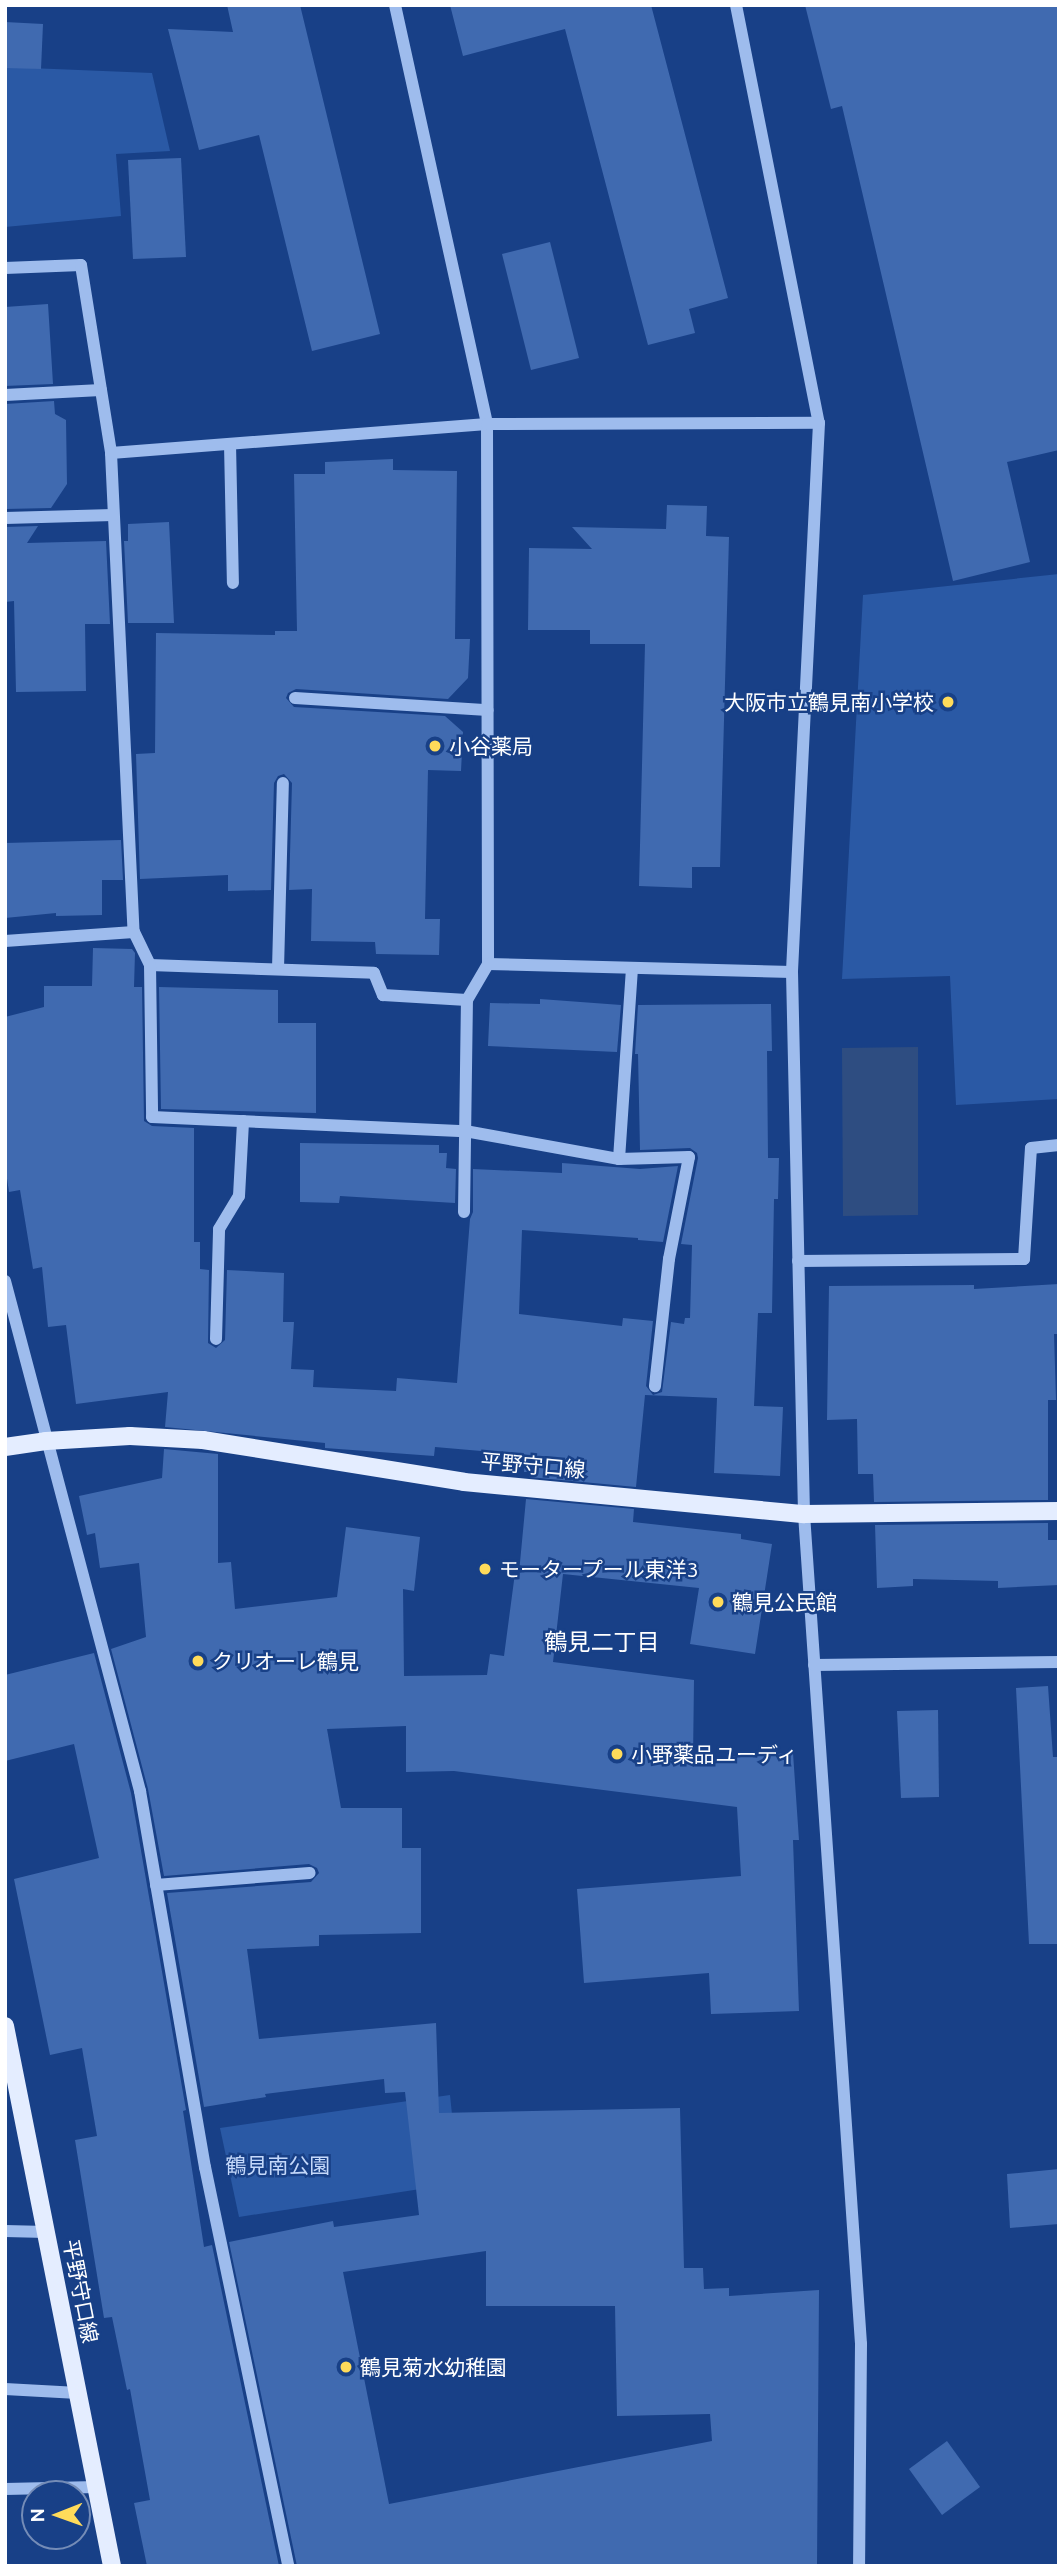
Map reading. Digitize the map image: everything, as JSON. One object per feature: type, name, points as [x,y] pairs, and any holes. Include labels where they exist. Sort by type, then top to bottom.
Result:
[{"type":"main road","name":"平野守口線","points":[[5,1447],[46,1441],[130,1436],[203,1440],[464,1482],[804,1514],[1059,1511]]},
{"type":"main road","name":"平野守口線","points":[[5,2026],[113,2566]]},
{"type":"street","points":[[395,5],[486,424],[488,964],[467,1000],[464,1212]]},
{"type":"street","points":[[736,5],[819,423],[792,972],[804,1514],[861,2344],[859,2566]]},
{"type":"street","points":[[5,268],[81,265],[111,453],[134,932],[150,965],[152,1117],[465,1131],[620,1159],[688,1157],[669,1259],[655,1386]]},
{"type":"street","points":[[5,395],[101,390]]},
{"type":"street","points":[[111,453],[486,424],[819,423]]},
{"type":"street","points":[[230,444],[233,583]]},
{"type":"street","points":[[5,518],[114,515]]},
{"type":"street","points":[[295,698],[488,710]]},
{"type":"street","points":[[278,969],[283,783]]},
{"type":"street","points":[[5,941],[134,932]]},
{"type":"street","points":[[488,964],[792,972]]},
{"type":"street","points":[[150,965],[374,973],[383,995],[467,1000]]},
{"type":"street","points":[[620,1159],[632,968]]},
{"type":"street","points":[[216,1339],[219,1230],[239,1196],[243,1121]]},
{"type":"street","points":[[798,1261],[1024,1259],[1031,1148],[1059,1145]]},
{"type":"street","points":[[5,1280],[139,1791],[205,2167],[288,2566]]},
{"type":"street","points":[[814,1665],[1059,1662]]},
{"type":"street","points":[[156,1885],[310,1873]]},
{"type":"street","points":[[5,2231],[46,2232]]},
{"type":"street","points":[[5,2389],[78,2393]]},
{"type":"street","points":[[5,2489],[97,2487]]},
{"type":"green space","points":[[5,67],[152,73],[170,151],[116,154],[121,216],[5,227]]},
{"type":"green space","points":[[1059,574],[1059,1099],[956,1105],[950,976],[842,979],[863,595]]},
{"type":"green space","name":"鶴見南公園","points":[[450,2095],[459,2183],[239,2217],[220,2128]]},
{"type":"shaded area","points":[[918,1047],[918,1215],[843,1216],[842,1048]]},
{"type":"building","points":[[227,5],[300,5],[380,334],[312,351],[259,135],[199,150],[168,29],[233,32]]},
{"type":"building","points":[[450,5],[651,5],[728,298],[689,309],[695,333],[648,345],[565,29],[463,56]]},
{"type":"building","points":[[805,5],[1059,5],[1059,450],[1007,462],[1030,562],[953,581],[842,106],[831,109]]},
{"type":"building","points":[[5,22],[43,24],[41,69],[5,68]]},
{"type":"building","points":[[181,158],[186,257],[133,259],[128,160]]},
{"type":"building","points":[[550,242],[579,358],[531,370],[502,254]]},
{"type":"building","points":[[48,304],[53,384],[5,386],[5,307]]},
{"type":"building","points":[[54,401],[55,414],[66,420],[67,484],[51,508],[5,509],[5,404]]},
{"type":"building","points":[[393,459],[393,470],[457,471],[455,639],[470,639],[468,678],[448,699],[296,689],[288,693],[286,698],[294,707],[445,716],[463,732],[461,771],[428,770],[425,919],[440,919],[439,955],[376,954],[375,942],[311,941],[312,889],[289,890],[292,783],[284,774],[278,776],[274,783],[271,890],[228,891],[228,875],[140,879],[136,754],[155,753],[156,633],[275,635],[275,631],[297,631],[294,474],[325,474],[325,462]]},
{"type":"building","points":[[667,505],[707,506],[706,536],[729,537],[720,867],[692,867],[692,888],[639,886],[645,644],[590,644],[590,630],[528,630],[529,548],[592,549],[572,527],[666,529]]},
{"type":"building","points":[[169,522],[174,623],[128,623],[124,541],[128,541],[128,524]]},
{"type":"building","points":[[38,526],[27,543],[106,541],[110,624],[85,624],[86,691],[16,692],[14,601],[5,602],[5,527]]},
{"type":"building","points":[[121,840],[123,880],[102,880],[102,915],[56,916],[56,913],[5,918],[5,843]]},
{"type":"building","points":[[93,948],[132,949],[135,953],[134,987],[142,987],[144,1121],[152,1126],[194,1128],[194,1242],[200,1242],[200,1269],[209,1270],[208,1343],[216,1348],[225,1340],[227,1270],[284,1273],[283,1322],[294,1322],[291,1369],[314,1370],[313,1387],[396,1391],[397,1378],[457,1383],[470,1219],[473,1212],[473,1169],[562,1173],[562,1163],[640,1169],[678,1166],[663,1242],[522,1230],[519,1314],[622,1326],[623,1318],[653,1321],[646,1386],[653,1395],[662,1392],[671,1322],[684,1324],[685,1318],[690,1318],[692,1245],[681,1244],[698,1158],[697,1153],[690,1148],[640,1150],[638,1054],[635,1054],[638,1005],[771,1004],[772,1051],[767,1051],[768,1158],[779,1158],[778,1199],[774,1199],[772,1313],[758,1313],[754,1406],[783,1407],[780,1476],[714,1473],[717,1398],[645,1395],[636,1487],[529,1477],[529,1472],[524,1472],[526,1455],[435,1447],[434,1456],[325,1448],[325,1443],[165,1427],[168,1392],[76,1404],[66,1325],[48,1327],[42,1267],[33,1269],[20,1190],[9,1192],[5,1165],[5,1017],[44,1007],[44,986],[92,986]]},
{"type":"building","points":[[159,987],[278,990],[278,1023],[316,1023],[316,1113],[161,1109]]},
{"type":"building","points":[[540,999],[621,1005],[617,1052],[488,1046],[490,1003],[540,1004]]},
{"type":"building","points":[[300,1143],[439,1145],[439,1153],[447,1153],[446,1168],[456,1169],[455,1203],[340,1196],[339,1203],[300,1202]]},
{"type":"building","points":[[1059,1284],[1059,1334],[1054,1334],[1056,1400],[1048,1400],[1048,1500],[874,1502],[873,1474],[858,1474],[857,1419],[827,1420],[829,1286],[974,1285],[974,1289]]},
{"type":"building","points":[[164,1449],[218,1454],[218,1563],[231,1562],[235,1609],[337,1597],[346,1527],[420,1537],[414,1591],[403,1589],[404,1676],[487,1675],[490,1654],[504,1656],[515,1573],[519,1573],[526,1499],[634,1509],[633,1522],[741,1534],[741,1539],[772,1544],[755,1654],[690,1644],[699,1588],[563,1574],[553,1662],[694,1680],[693,1759],[793,1753],[799,1840],[793,1840],[799,2011],[711,2014],[709,1973],[584,1983],[577,1889],[741,1876],[737,1807],[454,1771],[406,1772],[406,1726],[327,1729],[341,1808],[402,1808],[402,1848],[421,1848],[421,1933],[319,1935],[319,1946],[247,1949],[259,2039],[436,2023],[439,2113],[680,2108],[684,2268],[703,2268],[704,2289],[729,2288],[729,2296],[819,2290],[817,2566],[297,2566],[229,2242],[333,2221],[334,2227],[419,2215],[405,2092],[385,2093],[384,2079],[265,2094],[266,2097],[204,2107],[167,1893],[311,1882],[319,1873],[317,1868],[309,1864],[164,1876],[148,1789],[111,1649],[146,1637],[139,1563],[100,1568],[95,1533],[87,1535],[79,1496],[162,1478]],"holes":[[[486,2251],[486,2306],[615,2306],[617,2416],[710,2414],[712,2441],[389,2504],[343,2272]]]},
{"type":"building","points":[[1048,1523],[1048,1540],[1059,1540],[1059,1585],[998,1588],[998,1581],[913,1579],[913,1586],[877,1588],[875,1525]]},
{"type":"building","points":[[94,1653],[131,1793],[186,2110],[183,2111],[204,2247],[212,2245],[279,2566],[147,2566],[134,2503],[150,2500],[130,2389],[127,2390],[112,2317],[104,2318],[75,2140],[97,2136],[82,2048],[50,2055],[14,1879],[99,1858],[74,1744],[5,1761],[5,1675]]},
{"type":"building","points":[[1048,1686],[1053,1757],[1059,1757],[1059,1944],[1029,1944],[1016,1688]]},
{"type":"building","points":[[938,1710],[939,1797],[901,1798],[897,1711]]},
{"type":"building","points":[[1059,2169],[1059,2224],[1010,2228],[1007,2174]]},
{"type":"building","points":[[947,2441],[980,2487],[942,2515],[909,2469]]},
{"type":"place","name":"大阪市立鶴見南小学校","points":[[948,702]]},
{"type":"place","name":"小谷薬局","points":[[435,746]]},
{"type":"place","name":"モータープール東洋3","points":[[485,1569]]},
{"type":"place","name":"鶴見公民館","points":[[718,1602]]},
{"type":"place","name":"クリオーレ鶴見","points":[[198,1661]]},
{"type":"place","name":"小野薬品ユーディ","points":[[617,1754]]},
{"type":"place","name":"鶴見菊水幼稚園","points":[[346,2367]]},
{"type":"district","name":"鶴見二丁目","points":[[602,1642]]}]
